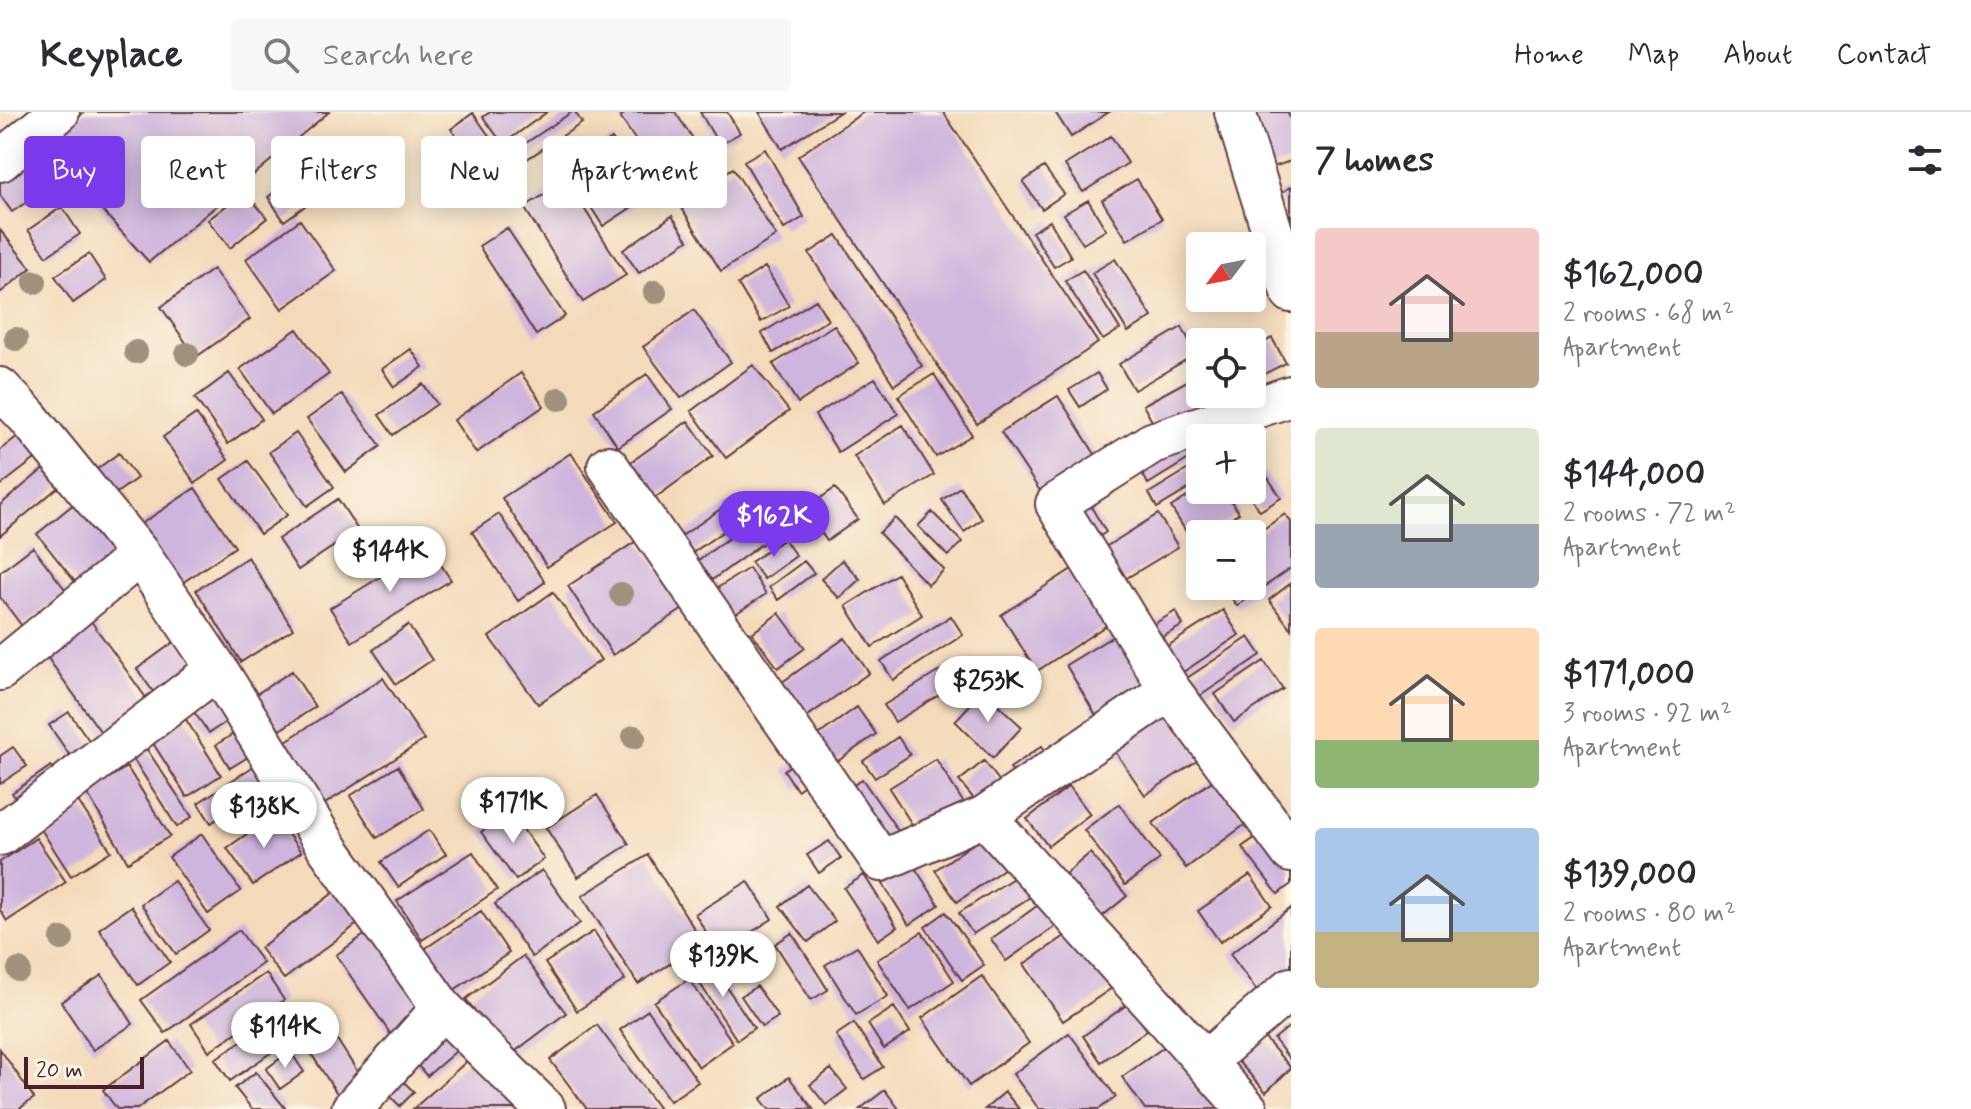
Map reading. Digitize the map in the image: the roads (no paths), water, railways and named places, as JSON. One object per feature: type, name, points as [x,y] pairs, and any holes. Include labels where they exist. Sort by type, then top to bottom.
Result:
[{"type":"street","points":[[0,161],[59,112]]},
{"type":"street","points":[[1235,112],[1291,292]]},
{"type":"street","points":[[0,388],[27,416],[140,555],[217,669],[327,847],[442,1008],[545,1109]]},
{"type":"street","points":[[1291,396],[1152,443],[1056,504],[1170,690],[1291,852]]},
{"type":"street","points":[[608,466],[881,861],[985,816],[1170,690]]},
{"type":"street","points":[[0,670],[140,555]]},
{"type":"street","points":[[0,835],[217,669]]},
{"type":"street","points":[[985,816],[1247,1109]]},
{"type":"street","points":[[1206,1061],[1291,988]]},
{"type":"street","points":[[352,1109],[442,1008]]}]
